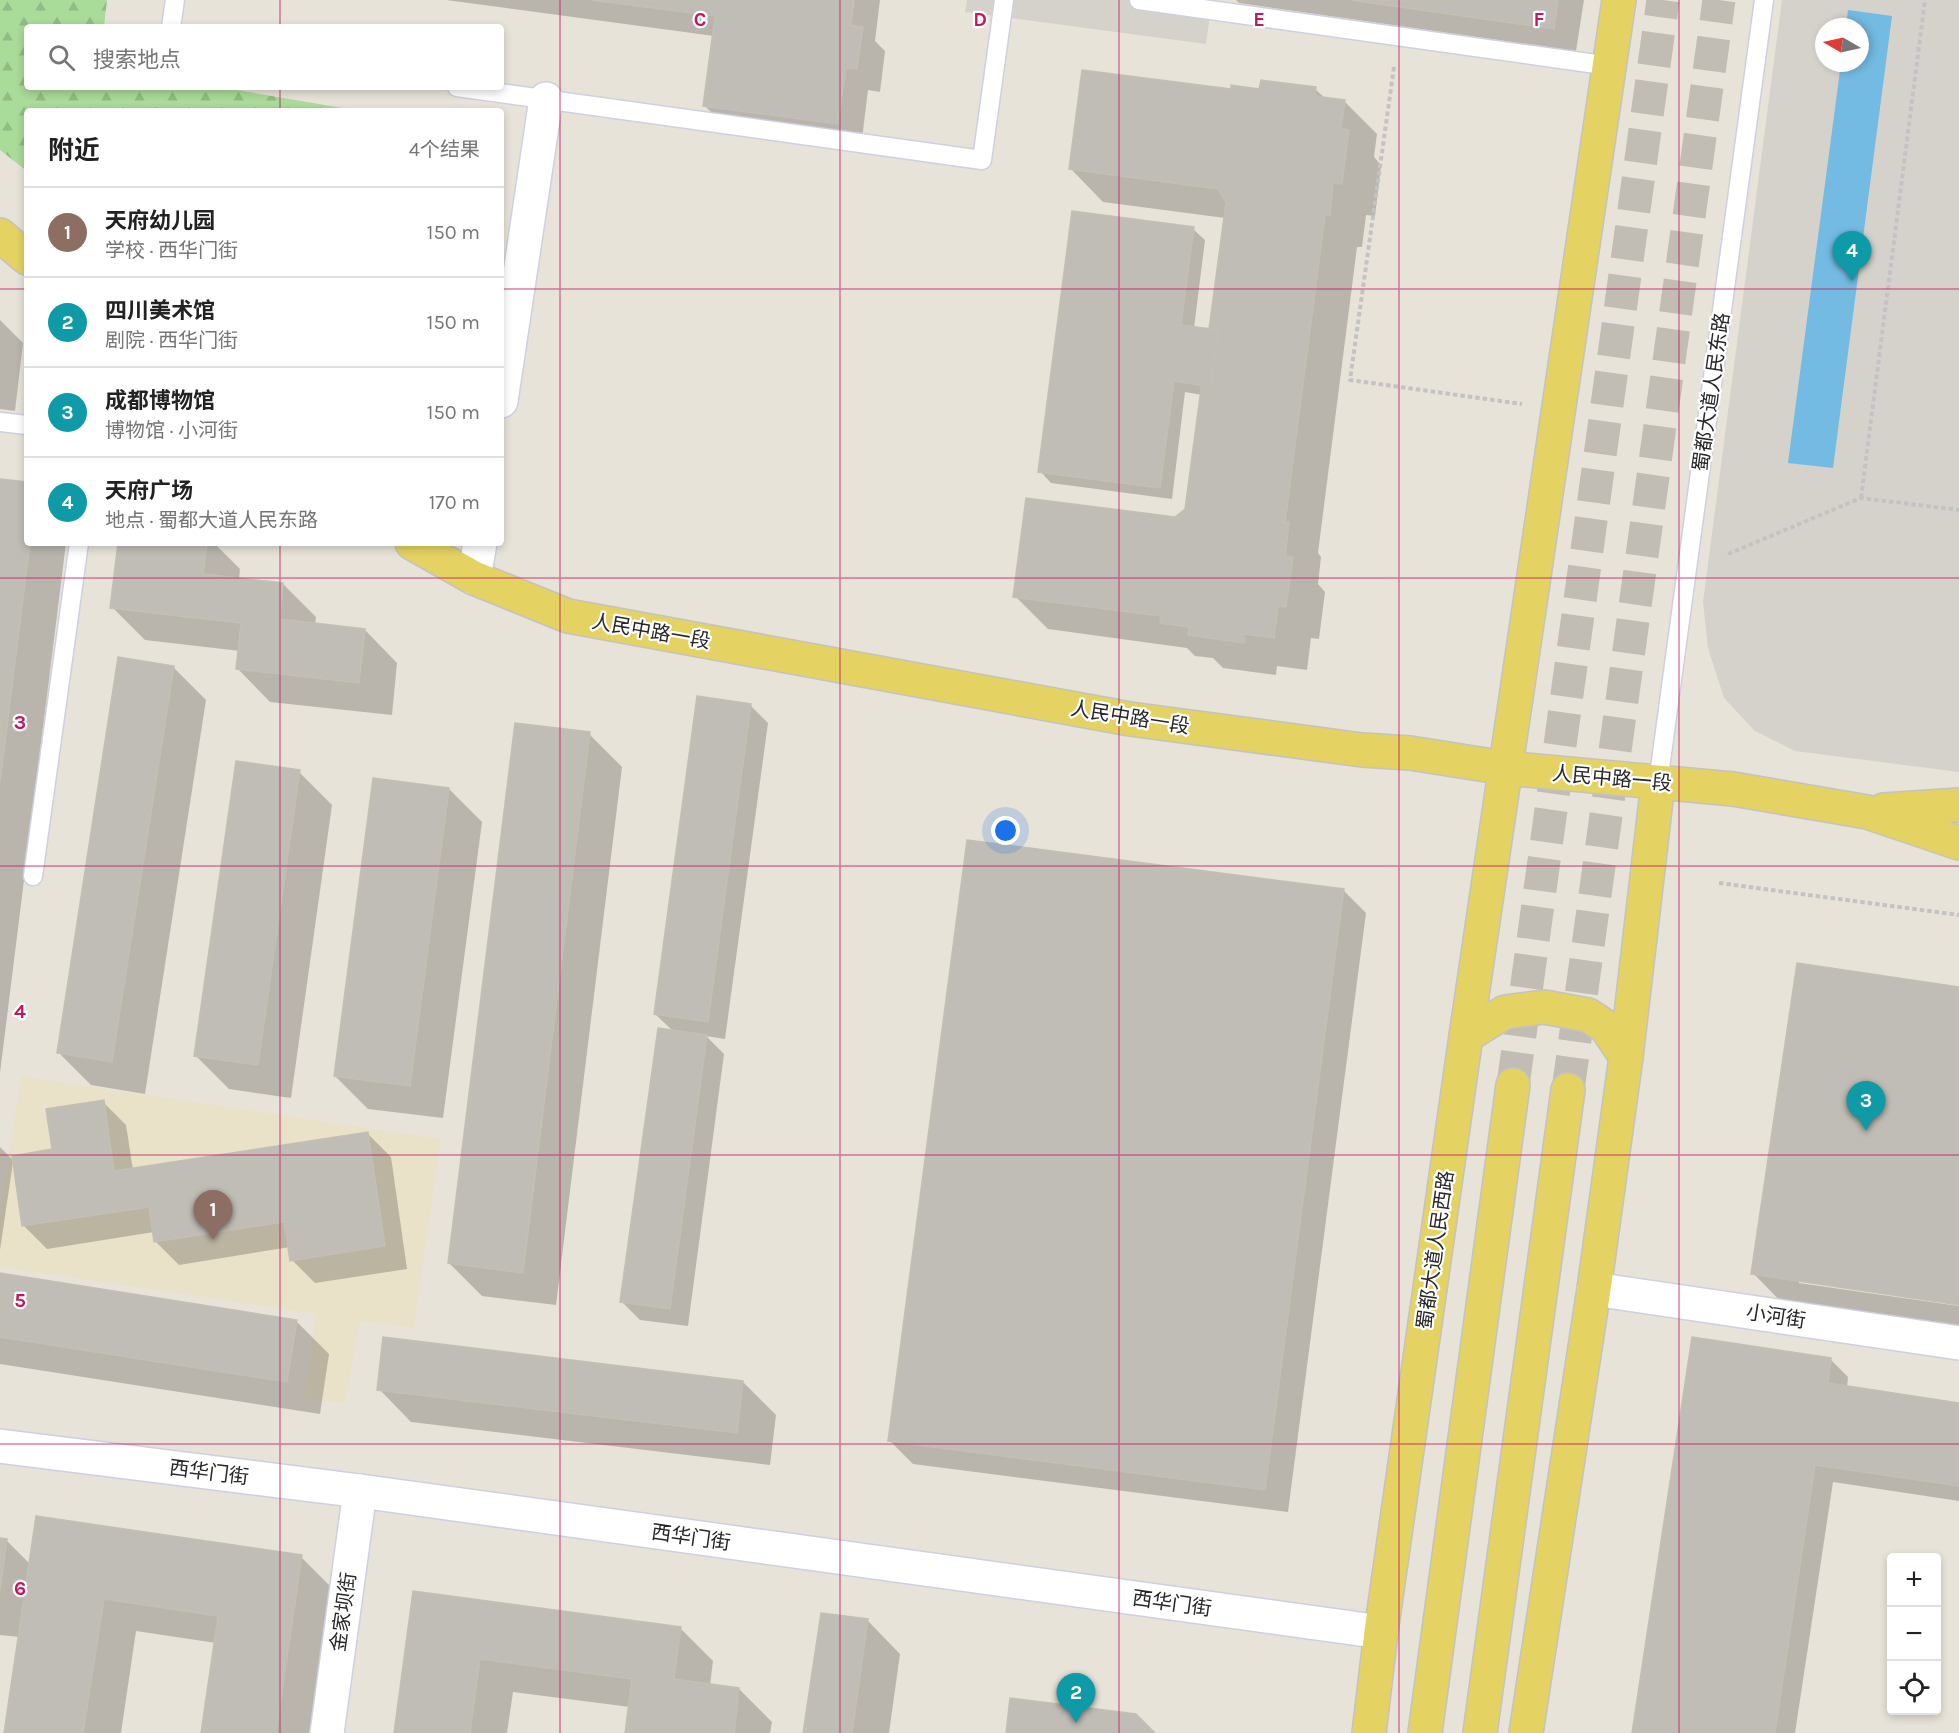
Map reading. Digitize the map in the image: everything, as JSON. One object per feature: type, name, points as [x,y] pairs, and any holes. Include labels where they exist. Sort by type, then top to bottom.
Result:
[{"type":"main road","points":[[1505,768],[1619,0]]},
{"type":"main road","points":[[0,235],[24,255]]},
{"type":"main road","name":"人民中路一段","points":[[417,546],[474,578],[568,616],[1130,719],[1362,750],[1410,753],[1505,768],[1733,789],[1867,812],[1959,843]]},
{"type":"main road","name":"蜀都大道人民西路","points":[[1370,1733],[1381,1632],[1505,768]]},
{"type":"main road","points":[[1526,1733],[1594,1289],[1626,1057],[1658,783]]},
{"type":"main road","name":"人民中路一段","points":[[1867,812],[1959,806]]},
{"type":"main road","points":[[1466,1036],[1505,1011],[1544,1007],[1588,1015],[1606,1027],[1626,1057]]},
{"type":"main road","points":[[1425,1733],[1513,1084]]},
{"type":"main road","points":[[1479,1733],[1568,1090]]},
{"type":"street","points":[[504,381],[546,99]]},
{"type":"street","points":[[474,578],[479,546]]},
{"type":"street","name":"小河街","points":[[1594,1289],[1959,1343]]},
{"type":"street","name":"西华门街","points":[[0,1446],[360,1491],[1381,1632]]},
{"type":"street","name":"金家坝街","points":[[327,1733],[360,1491]]},
{"type":"lane","points":[[171,24],[175,0]]},
{"type":"lane","points":[[479,90],[982,160],[1004,0]]},
{"type":"lane","points":[[1139,0],[1610,66]]},
{"type":"lane","name":"蜀都大道人民东路","points":[[1658,783],[1764,0]]},
{"type":"lane","points":[[0,422],[24,425]]},
{"type":"lane","points":[[33,876],[79,546]]},
{"type":"path","points":[[1861,498],[1925,0]]},
{"type":"path","points":[[1398,36],[1350,380],[1522,404]]},
{"type":"path","points":[[1728,554],[1861,498],[1959,510]]},
{"type":"path","points":[[1719,883],[1959,915]]},
{"type":"shaded area","points":[[967,0],[1212,0],[1206,44],[965,12]]},
{"type":"shaded area","points":[[1782,0],[1959,0],[1959,772],[1795,751],[1755,731],[1724,698],[1708,648],[1703,602]]},
{"type":"shaded area","points":[[21,1076],[441,1139],[414,1328],[360,1321],[345,1403],[304,1398],[316,1314],[0,1267],[0,1214]]},
{"type":"green space","points":[[0,0],[107,0],[104,24],[24,24],[24,90],[237,90],[342,108],[24,108],[24,169],[0,150]]},
{"type":"water","points":[[1848,10],[1892,16],[1833,468],[1788,463],[1840,72],[1869,72],[1869,18],[1847,18]]},
{"type":"building","points":[[591,0],[854,0],[851,25],[863,27],[857,69],[846,68],[838,124],[703,106],[715,16]]},
{"type":"building","points":[[1351,0],[1558,0],[1554,29]]},
{"type":"building","points":[[1082,70],[1231,89],[1231,85],[1259,89],[1261,80],[1316,87],[1315,96],[1345,100],[1341,129],[1349,130],[1342,184],[1333,183],[1330,215],[1325,215],[1285,522],[1289,522],[1285,556],[1293,557],[1286,607],[1278,606],[1274,638],[1244,634],[1244,643],[1188,635],[1189,627],[1160,623],[1161,616],[1013,597],[1026,498],[1175,517],[1185,509],[1226,202],[1218,189],[1069,169]]},
{"type":"building","points":[[1072,211],[1194,227],[1181,325],[1218,330],[1211,387],[1174,381],[1160,488],[1038,472]]},
{"type":"building","points":[[0,479],[24,482],[24,546],[30,546],[0,782]]},
{"type":"building","points":[[118,546],[207,546],[203,574],[283,583],[280,619],[365,629],[359,683],[236,669],[241,623],[110,608]]},
{"type":"building","points":[[118,657],[174,666],[112,1062],[57,1053]]},
{"type":"building","points":[[697,696],[751,704],[708,1022],[654,1014]]},
{"type":"building","points":[[515,723],[590,732],[523,1273],[448,1263]]},
{"type":"building","points":[[236,761],[300,770],[258,1065],[194,1056]]},
{"type":"building","points":[[373,778],[449,788],[410,1086],[334,1076]]},
{"type":"building","points":[[967,840],[1344,889],[1265,1490],[888,1441]]},
{"type":"building","points":[[1797,963],[1959,987],[1959,1305],[1751,1274]]},
{"type":"building","points":[[658,1028],[707,1035],[670,1309],[620,1302]]},
{"type":"building","points":[[104,1100],[114,1171],[368,1132],[385,1246],[290,1261],[284,1222],[154,1242],[149,1207],[22,1226],[12,1156],[52,1149],[46,1109]]},
{"type":"building","points":[[0,1273],[297,1320],[287,1382],[0,1337]]},
{"type":"building","points":[[383,1337],[743,1381],[737,1433],[377,1390]]},
{"type":"building","points":[[1692,1337],[1831,1358],[1828,1383],[1959,1403],[1959,1486],[1815,1465],[1775,1733],[1632,1733]]},
{"type":"building","points":[[36,1516],[302,1555],[276,1733],[201,1733],[218,1616],[104,1599],[83,1733],[4,1733]]},
{"type":"building","points":[[0,1538],[7,1539],[0,1591]]},
{"type":"building","points":[[413,1591],[681,1627],[674,1679],[739,1688],[734,1733],[625,1733],[632,1679],[480,1659],[470,1733],[394,1733]]},
{"type":"building","points":[[821,1613],[868,1619],[852,1733],[803,1733]]},
{"type":"building","points":[[1010,1698],[1136,1714],[1155,1733],[1006,1733]]},
{"type":"tunnel","points":[[1513,1085],[1663,0]]},
{"type":"tunnel","points":[[1568,1090],[1719,0]]},
{"type":"place","name":"天府广场","points":[[1852,281]]},
{"type":"place","name":"成都博物馆","points":[[1866,1131]]},
{"type":"place","name":"天府幼儿园","points":[[213,1240]]},
{"type":"place","name":"四川美术馆","points":[[1076,1723]]}]
